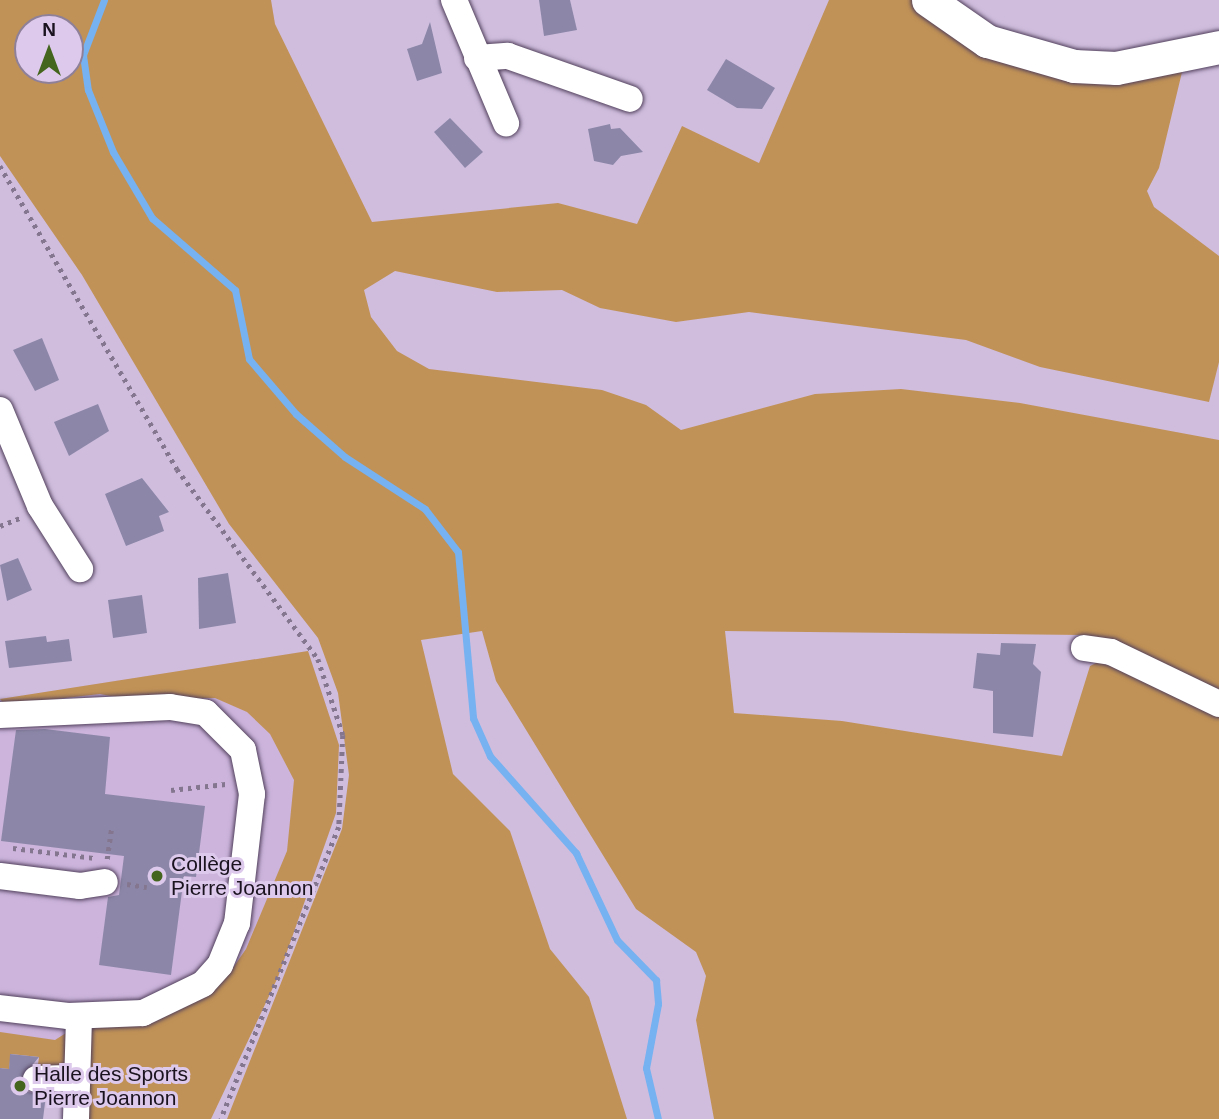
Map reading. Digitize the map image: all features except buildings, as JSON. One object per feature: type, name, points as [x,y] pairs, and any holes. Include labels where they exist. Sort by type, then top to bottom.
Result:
[{"type":"main road","points":[[928,0],[987,41],[1074,66],[1115,68],[1219,47]]},
{"type":"street","points":[[454,0],[506,122]]},
{"type":"street","points":[[477,58],[508,56],[630,99]]},
{"type":"street","points":[[0,410],[40,506],[80,569]]},
{"type":"street","points":[[1084,648],[1111,652],[1219,704]]},
{"type":"street","points":[[0,715],[189,709],[233,733],[251,779],[237,923],[220,965],[164,1007],[79,1016],[0,1008]]},
{"type":"street","points":[[0,876],[80,886],[106,870]]},
{"type":"street","points":[[76,1119],[74,1078],[79,1016]]},
{"type":"street","points":[[36,1079],[74,1078]]},
{"type":"path","points":[[0,166],[177,469],[318,659],[343,735],[339,827],[328,863],[221,1119]]},
{"type":"path","points":[[171,790],[251,779]]},
{"type":"path","points":[[106,870],[111,830]]},
{"type":"path","points":[[131,885],[147,887]]},
{"type":"shaded area","points":[[0,0],[271,0],[275,24],[372,222],[558,203],[637,224],[682,126],[759,163],[829,0],[912,0],[966,42],[1183,68],[1159,168],[1147,191],[1154,207],[1219,256],[1219,362],[1209,402],[1040,367],[966,340],[749,312],[676,322],[600,308],[562,290],[497,292],[395,271],[364,290],[371,317],[397,351],[429,369],[602,390],[646,405],[681,430],[815,394],[901,389],[1020,403],[1219,440],[1219,698],[1082,635],[725,631],[734,713],[842,721],[1062,756],[1090,666],[1106,658],[1219,714],[1219,1119],[714,1119],[696,1020],[706,976],[696,952],[636,909],[496,681],[482,631],[421,640],[453,774],[510,831],[550,949],[589,997],[627,1119],[227,1119],[342,829],[349,775],[338,693],[318,638],[229,524],[82,275],[0,156]]},
{"type":"shaded area","name":"Collège Pierre Joannon","points":[[308,651],[339,745],[336,813],[278,977],[228,1076],[0,1047],[0,699]]},
{"type":"shaded area","points":[[308,651],[339,745],[336,813],[278,977],[211,1119],[83,1119],[85,1028],[228,975],[246,949],[287,851],[294,780],[270,734],[247,712],[215,698],[131,700],[100,694],[5,705],[0,699]]},
{"type":"shaded area","points":[[0,1032],[55,1040],[66,1033],[66,1067],[37,1072],[39,1057],[11,1054],[9,1069],[0,1068]]},
{"type":"waterway","points":[[104,0],[83,55],[88,90],[113,152],[152,218],[235,290],[249,359],[296,414],[345,457],[425,509],[458,552],[473,718],[490,756],[576,853],[617,940],[656,980],[658,1004],[646,1068],[658,1119]]},
{"type":"place","name":"Collège Pierre Joannon","points":[[157,876]]},
{"type":"place","name":"Halle des Sports Pierre Joannon","points":[[20,1086]]}]
